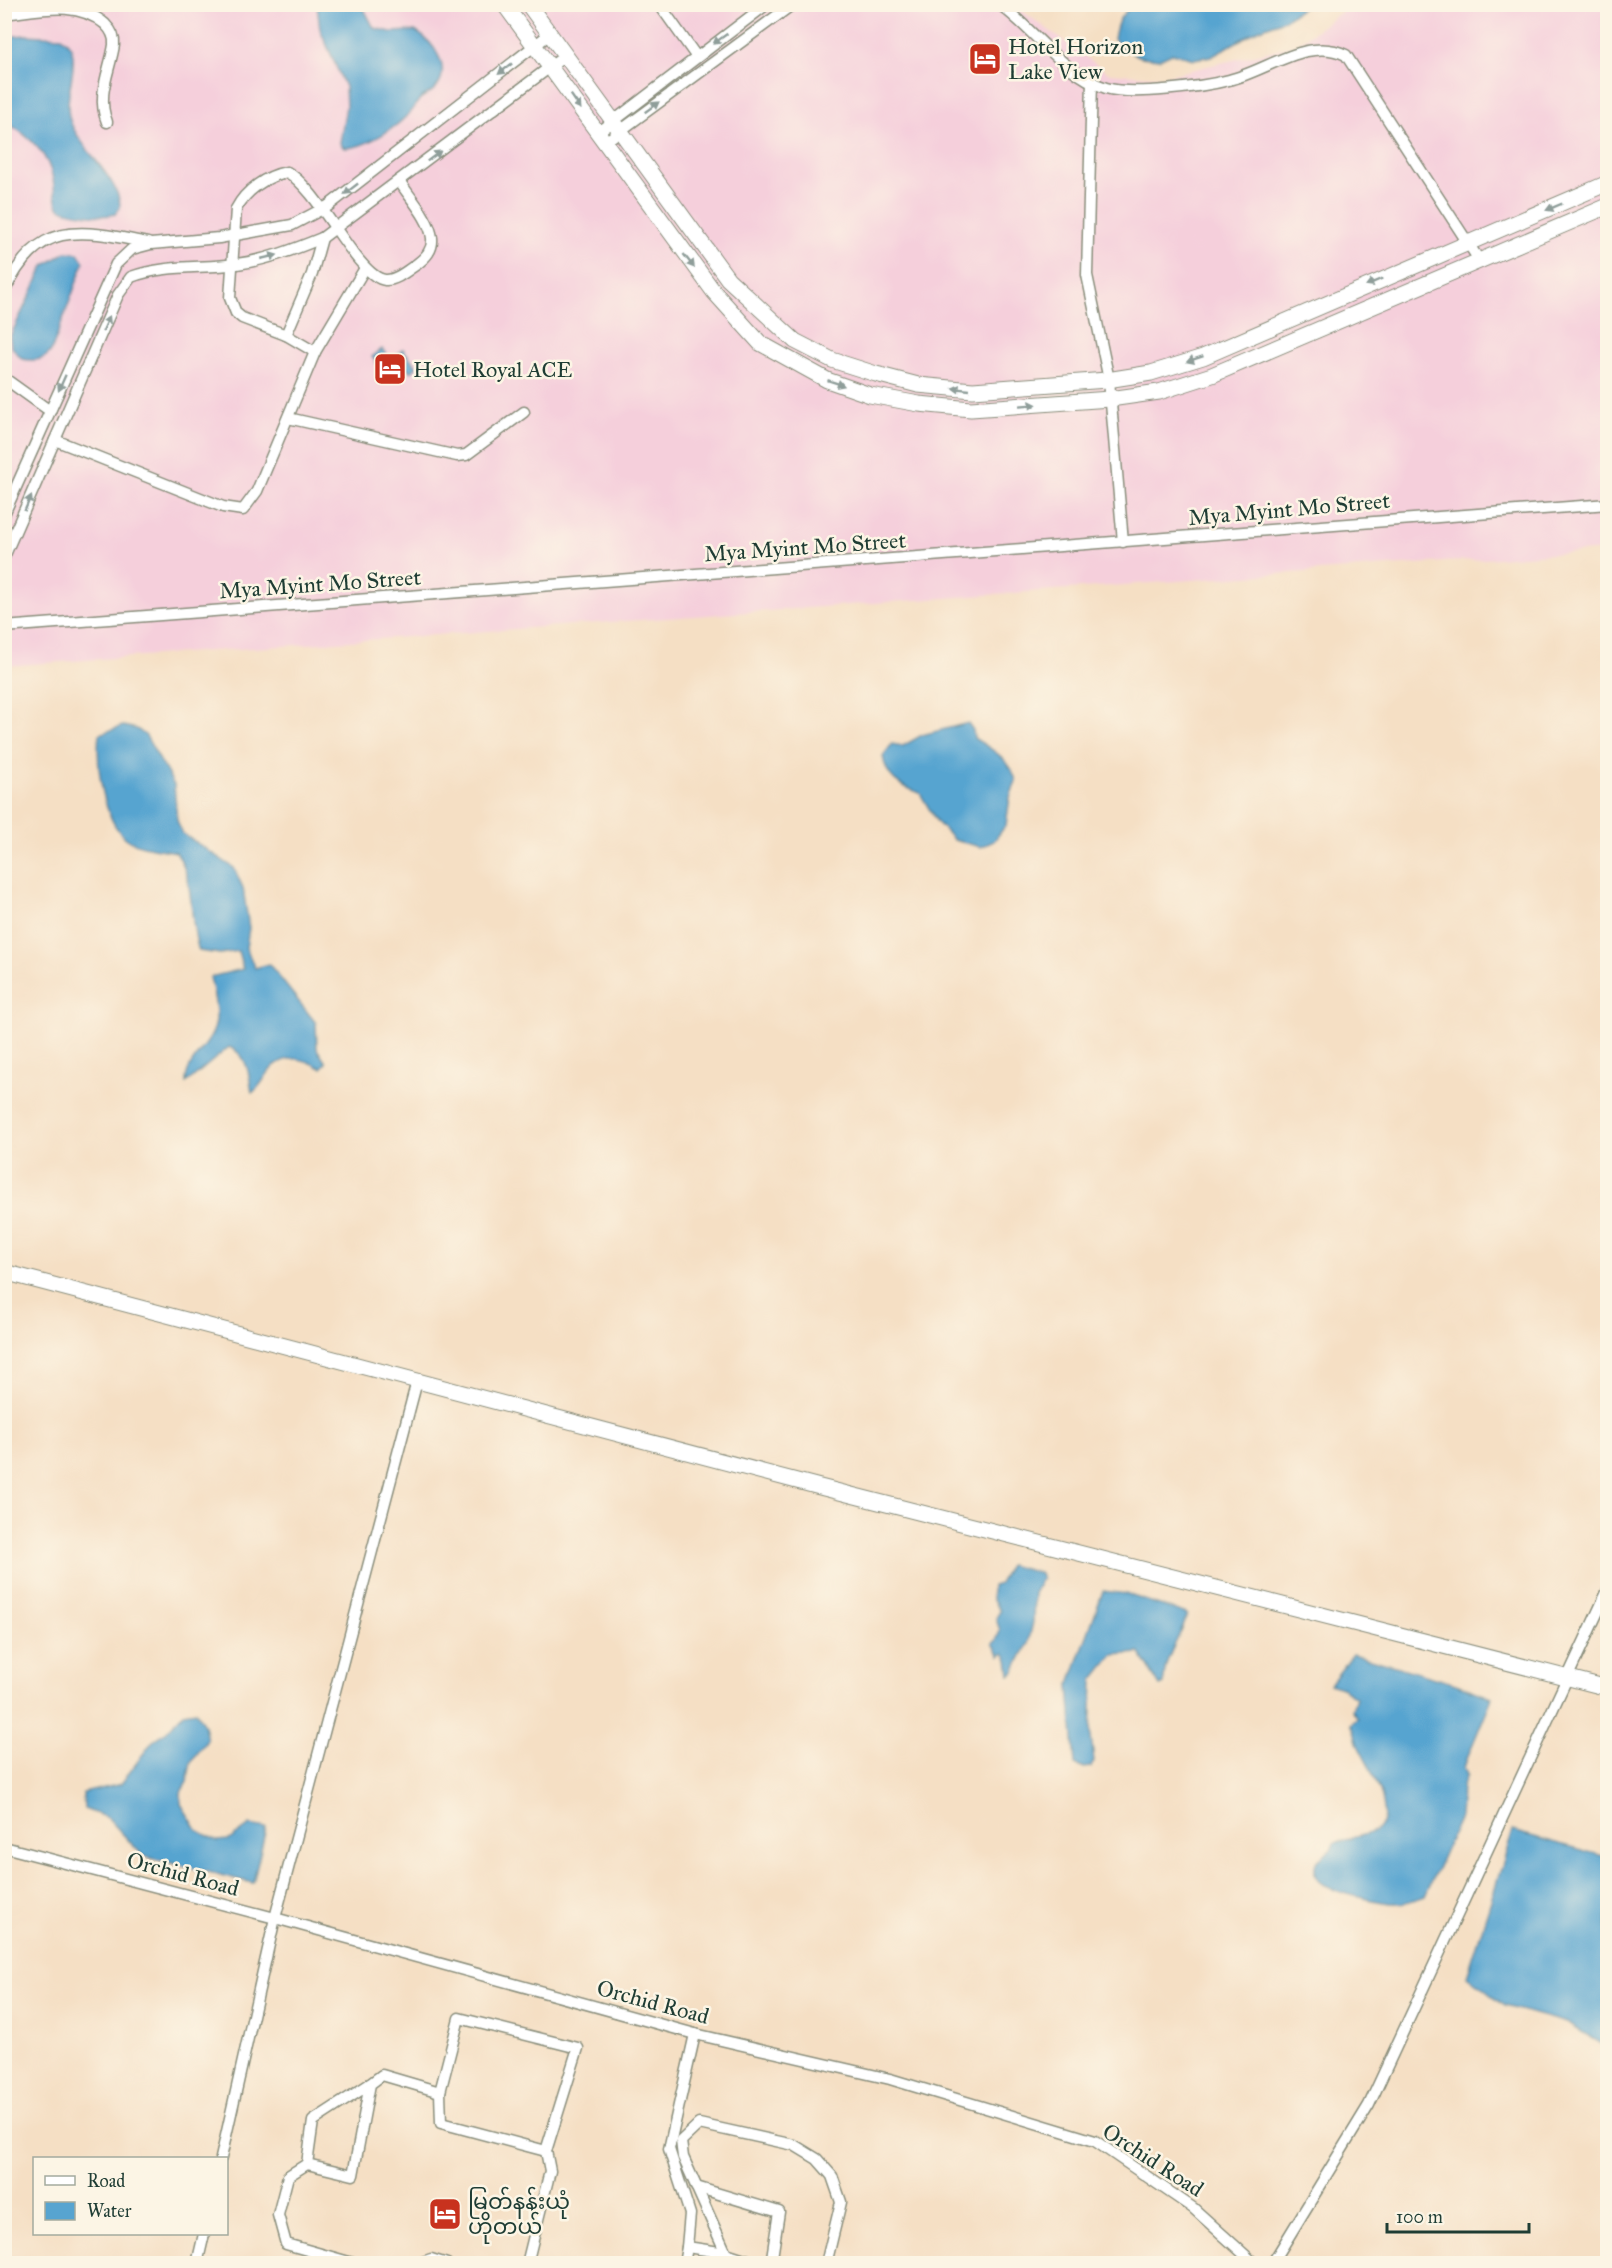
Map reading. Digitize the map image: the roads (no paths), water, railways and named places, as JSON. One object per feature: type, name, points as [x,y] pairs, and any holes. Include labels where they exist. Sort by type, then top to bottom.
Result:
[{"type":"main road","points":[[504,4],[536,45],[681,250],[714,292],[754,336],[777,353],[827,380],[870,395],[919,404],[971,410],[1110,399],[1159,392],[1212,375],[1608,206]]},
{"type":"main road","points":[[528,4],[728,279],[795,341],[832,360],[918,385],[973,390],[1109,380],[1151,374],[1203,357],[1608,183]]},
{"type":"main road","points":[[4,1272],[417,1381],[1608,1688]]},
{"type":"street","points":[[659,4],[696,56]]},
{"type":"street","points":[[601,137],[768,24],[793,4]]},
{"type":"street","points":[[999,4],[1078,75],[1108,88],[1169,90],[1230,80],[1314,48],[1332,48],[1346,55],[1479,260]]},
{"type":"street","points":[[4,14],[74,6],[89,10],[108,27],[114,40],[102,93],[103,112],[107,122]]},
{"type":"street","points":[[617,126],[696,56],[763,8],[768,24]]},
{"type":"street","points":[[4,514],[116,264],[132,249],[151,244],[233,235],[292,225],[323,209],[551,33]]},
{"type":"street","points":[[4,557],[118,295],[131,277],[164,268],[231,265],[285,253],[322,238],[400,182],[566,55]]},
{"type":"street","points":[[1092,81],[1087,275],[1109,380],[1123,542]]},
{"type":"street","points":[[315,351],[286,335],[238,316],[230,298],[233,235],[236,209],[241,199],[266,178],[287,172],[296,177],[323,209],[365,268],[382,280],[392,280],[427,256],[433,244],[431,231],[400,182]]},
{"type":"street","points":[[4,292],[19,263],[34,248],[66,233],[116,236],[151,244]]},
{"type":"street","points":[[286,335],[312,274],[322,238]]},
{"type":"street","points":[[55,440],[223,507],[243,510],[257,491],[315,351],[365,268]]},
{"type":"street","points":[[4,378],[50,411]]},
{"type":"street","points":[[288,418],[457,456],[466,455],[524,412]]},
{"type":"street","name":"Mya Myint Mo Street","points":[[4,627],[1608,504]]},
{"type":"street","points":[[221,2157],[275,1918],[417,1381]]},
{"type":"street","points":[[1272,2264],[1369,2105],[1608,1590]]},
{"type":"street","name":"Orchid Road","points":[[4,1847],[275,1918],[695,2034],[890,2079],[1095,2141],[1193,2208],[1255,2264]]},
{"type":"street","points":[[527,2264],[550,2171],[546,2151],[578,2048],[459,2018],[440,2092],[441,2123],[546,2151]]},
{"type":"street","points":[[684,2264],[690,2214],[669,2149],[695,2034]]},
{"type":"street","points":[[307,2164],[313,2121],[382,2075],[440,2092]]},
{"type":"street","points":[[356,2264],[286,2244],[278,2215],[288,2176],[307,2164],[353,2175],[370,2084]]},
{"type":"street","points":[[724,2258],[683,2157],[681,2141],[699,2124],[794,2145],[817,2159],[831,2176],[840,2202],[826,2264]]},
{"type":"street","points":[[696,2187],[779,2212],[771,2264]]},
{"type":"street","points":[[197,2264],[204,2235]]},
{"type":"street","points":[[687,2247],[724,2258],[760,2264]]},
{"type":"street","points":[[417,2264],[431,2259],[447,2264]]},
{"type":"water","points":[[1140,4],[1307,5],[1284,20],[1260,29],[1211,56],[1194,59],[1172,53],[1159,59],[1141,57],[1124,49],[1114,39],[1121,17],[1128,9]]},
{"type":"water","points":[[317,5],[362,5],[374,28],[391,32],[415,31],[422,36],[434,49],[442,65],[440,81],[435,89],[420,99],[406,117],[381,135],[353,147],[344,148],[340,143],[346,106],[345,87],[320,29]]},
{"type":"water","points":[[26,35],[61,37],[69,44],[73,53],[68,109],[70,120],[82,142],[114,186],[119,197],[120,208],[115,214],[86,215],[58,207],[53,179],[46,160],[29,138],[5,122],[5,37]]},
{"type":"water","points":[[66,252],[78,253],[84,262],[52,349],[46,356],[39,359],[22,359],[11,346],[10,337],[44,266]]},
{"type":"water","points":[[382,349],[393,363],[400,358],[397,354],[403,349],[417,367],[411,372],[407,368],[390,381],[372,357]]},
{"type":"water","points":[[968,723],[973,730],[974,738],[1005,761],[1016,781],[1010,797],[1006,825],[994,841],[981,847],[954,840],[937,822],[920,793],[900,784],[891,776],[883,756],[892,744],[903,746],[922,735]]},
{"type":"water","points":[[123,726],[137,729],[146,736],[174,785],[177,820],[182,833],[234,868],[243,888],[249,928],[246,948],[255,968],[269,964],[316,1023],[317,1049],[326,1063],[321,1068],[303,1060],[285,1060],[273,1067],[252,1093],[244,1060],[229,1047],[186,1083],[190,1067],[214,1029],[216,1009],[210,977],[243,969],[238,951],[220,954],[199,951],[186,875],[176,852],[132,842],[118,830],[112,819],[106,805],[100,775],[99,734]]},
{"type":"water","points":[[1009,1565],[1039,1573],[1042,1578],[1034,1593],[1033,1622],[1028,1644],[1010,1675],[1008,1659],[1004,1653],[1000,1656],[993,1643],[1000,1631],[996,1618],[1000,1611],[992,1599],[992,1586],[999,1584]]},
{"type":"water","points":[[1103,1591],[1126,1594],[1187,1614],[1166,1666],[1164,1684],[1160,1686],[1140,1653],[1113,1655],[1093,1680],[1091,1737],[1094,1761],[1091,1767],[1082,1768],[1075,1765],[1069,1686]]},
{"type":"water","points":[[1353,1654],[1456,1684],[1492,1698],[1464,1768],[1467,1775],[1462,1786],[1460,1817],[1425,1896],[1408,1902],[1381,1902],[1346,1894],[1321,1883],[1315,1873],[1316,1862],[1333,1848],[1335,1843],[1376,1831],[1382,1823],[1384,1812],[1379,1788],[1358,1745],[1351,1724],[1358,1718],[1352,1710],[1356,1697],[1330,1684]]},
{"type":"water","points":[[196,1711],[204,1725],[207,1740],[191,1762],[187,1782],[181,1792],[181,1804],[197,1830],[217,1841],[229,1840],[250,1825],[266,1828],[253,1883],[143,1856],[108,1818],[84,1809],[83,1793],[121,1784],[152,1742],[168,1730],[183,1713]]},
{"type":"water","points":[[1513,1831],[1607,1857],[1607,2047],[1567,2023],[1505,2006],[1467,1976]]},
{"type":"place","name":"Hotel Horizon Lake View","points":[[985,59]]},
{"type":"place","name":"Hotel Royal ACE","points":[[390,369]]},
{"type":"place","name":"မြတ်နန်းယုံ ဟိုတယ်","points":[[445,2214]]}]
